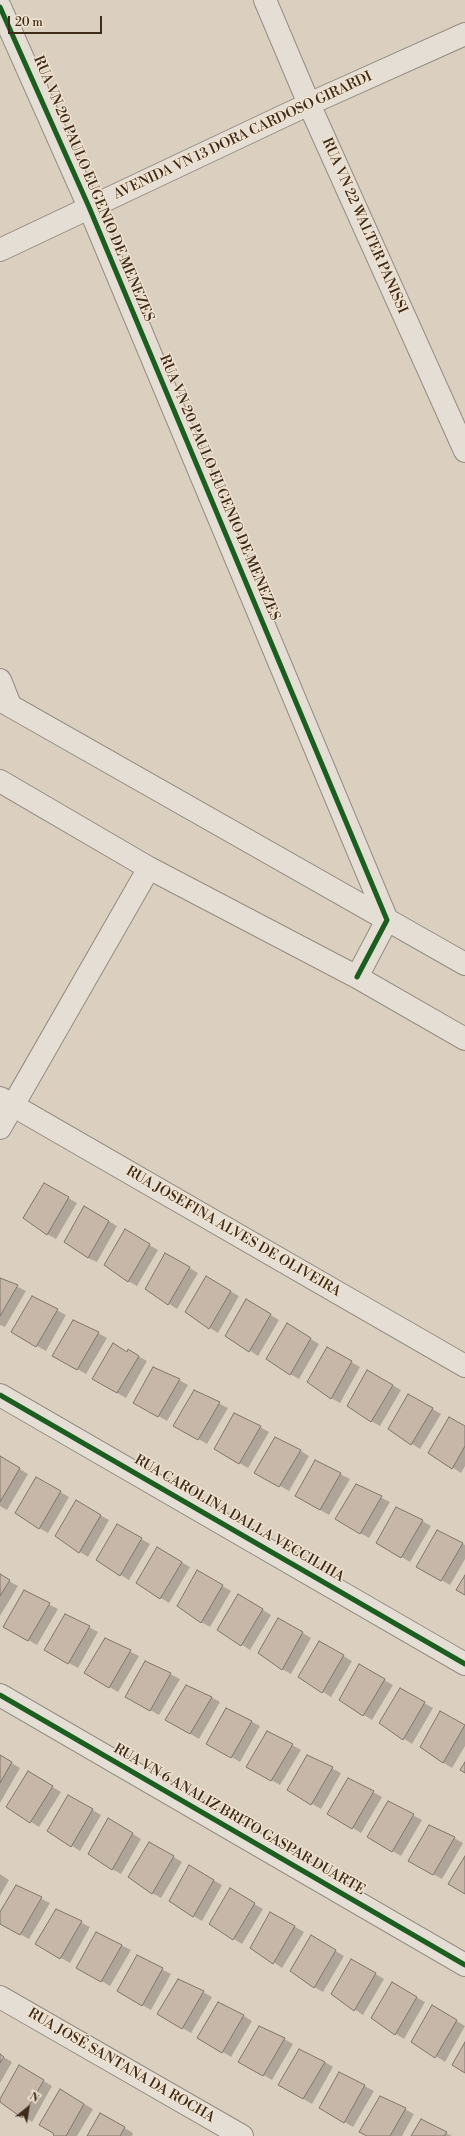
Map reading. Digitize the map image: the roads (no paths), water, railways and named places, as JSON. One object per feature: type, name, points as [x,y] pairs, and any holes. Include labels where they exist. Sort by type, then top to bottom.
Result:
[{"type":"street","name":"RUA VN 22 WALTER PANISSI","points":[[264,0],[309,104],[465,451]]},
{"type":"street","name":"RUA VN 20 PAULO EUGENIO DE MENEZES","points":[[0,7],[89,207],[387,920]]},
{"type":"street","name":"AVENIDA VN 13 DORA CARDOSO GIRARDI","points":[[0,250],[309,104],[465,34]]},
{"type":"street","points":[[0,680],[5,702],[465,964]]},
{"type":"street","points":[[0,781],[149,868],[357,978],[465,1039]]},
{"type":"street","points":[[0,1128],[7,1102],[149,868]]},
{"type":"street","points":[[357,978],[387,920]]},
{"type":"street","name":"RUA JOSEFINA ALVES DE OLIVEIRA","points":[[7,1102],[465,1366]]},
{"type":"street","name":"RUA CAROLINA DALLA VECCILHIA","points":[[0,1394],[465,1664]]},
{"type":"street","name":"RUA VN 6 ANALIZ BRITO GASPAR DUARTE","points":[[0,1695],[465,1966]]},
{"type":"street","name":"RUA JOSÉ SANTANA DA ROCHA","points":[[0,1997],[242,2136]]}]
